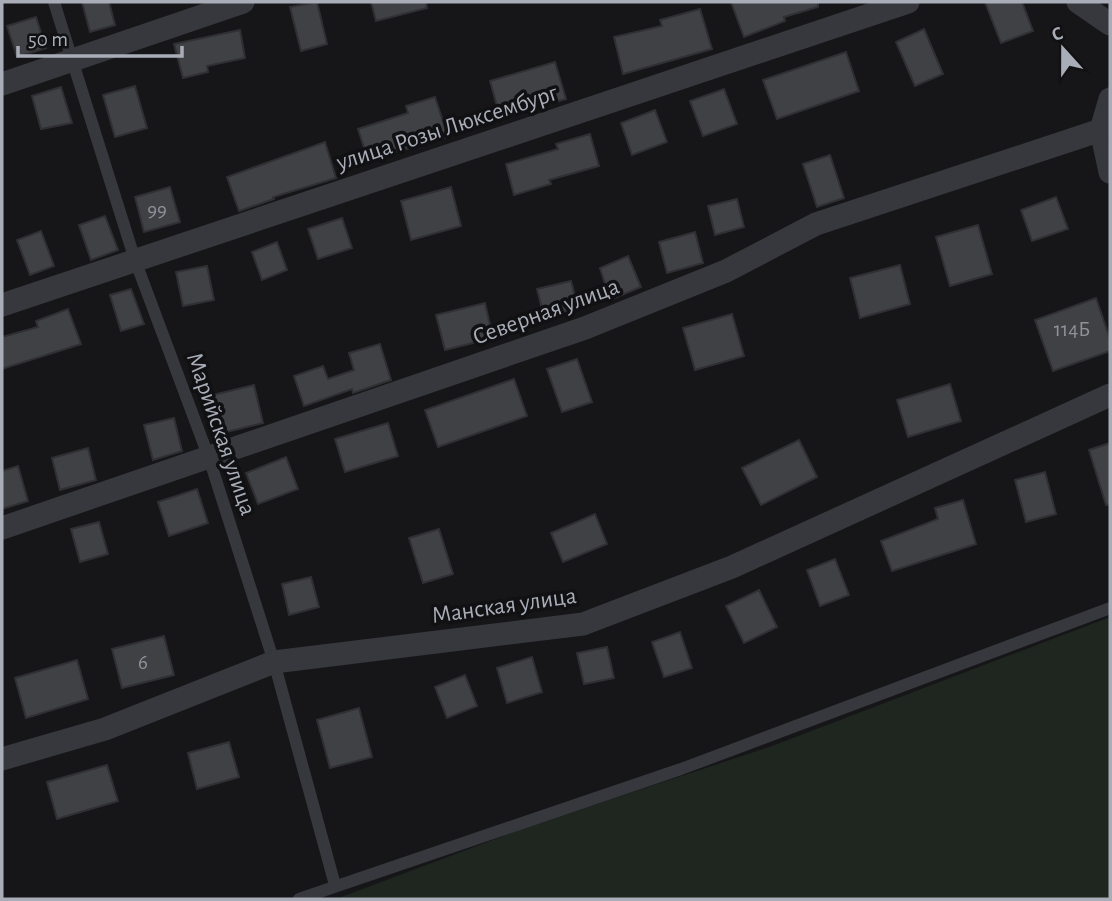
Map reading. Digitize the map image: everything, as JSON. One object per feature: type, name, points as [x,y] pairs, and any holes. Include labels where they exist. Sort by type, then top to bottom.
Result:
[{"type":"street","points":[[2,84],[243,2]]},
{"type":"street","name":"улица Розы Люксембург","points":[[2,306],[908,2]]},
{"type":"street","points":[[1078,2],[1110,24]]},
{"type":"street","points":[[1110,99],[1101,130],[1110,172]]},
{"type":"street","name":"Северная улица","points":[[2,528],[585,328],[726,271],[816,224],[1101,130]]},
{"type":"street","name":"Манская улица","points":[[2,759],[105,729],[274,662],[583,624],[732,567],[1110,395]]},
{"type":"lane","name":"Марийская улица","points":[[54,2],[135,260],[209,458],[274,662],[335,885]]},
{"type":"lane","points":[[299,899],[681,769],[1110,608]]},
{"type":"shaded area","points":[[1110,617],[1110,899],[336,899],[522,829],[772,746]]},
{"type":"building","points":[[82,2],[109,2],[115,25],[90,32]]},
{"type":"building","points":[[317,2],[327,44],[301,51],[290,7]]},
{"type":"building","points":[[371,2],[426,2],[427,8],[376,21]]},
{"type":"building","points":[[731,2],[818,2],[818,7],[784,17],[785,21],[744,37]]},
{"type":"building","points":[[985,2],[1022,2],[1033,31],[1001,43]]},
{"type":"building","points":[[700,9],[712,49],[623,74],[614,37],[662,26],[660,20]]},
{"type":"building","points":[[36,17],[46,48],[17,57],[7,26]]},
{"type":"building","points":[[924,29],[943,74],[915,86],[896,42]]},
{"type":"building","points":[[240,30],[245,58],[207,66],[208,72],[183,78],[174,44]]},
{"type":"building","points":[[846,52],[859,91],[777,119],[763,80]]},
{"type":"building","points":[[555,62],[566,99],[500,117],[490,81]]},
{"type":"building","points":[[135,86],[147,128],[115,137],[103,95]]},
{"type":"building","points":[[61,87],[72,123],[41,129],[32,96]]},
{"type":"building","points":[[724,89],[737,124],[703,136],[690,101]]},
{"type":"building","points":[[435,97],[448,137],[368,160],[358,129],[408,113],[406,106]]},
{"type":"building","points":[[655,110],[667,142],[632,155],[621,123]]},
{"type":"building","points":[[590,134],[599,166],[549,180],[551,184],[514,195],[506,164],[558,149],[556,144]]},
{"type":"building","points":[[325,142],[336,178],[273,197],[274,199],[239,211],[227,177]]},
{"type":"building","points":[[830,155],[844,198],[817,207],[803,164]]},
{"type":"building","points":[[170,187],[180,222],[144,232],[135,197]]},
{"type":"building","points":[[451,187],[461,226],[411,240],[401,201]]},
{"type":"building","points":[[1056,197],[1068,229],[1032,241],[1021,210]]},
{"type":"building","points":[[737,199],[744,227],[715,235],[708,206]]},
{"type":"building","points":[[105,216],[118,250],[91,260],[79,225]]},
{"type":"building","points":[[342,218],[352,248],[318,259],[308,229]]},
{"type":"building","points":[[978,225],[992,274],[950,286],[936,237]]},
{"type":"building","points":[[41,231],[54,266],[30,275],[17,240]]},
{"type":"building","points":[[695,232],[703,263],[667,273],[659,242]]},
{"type":"building","points":[[277,242],[287,270],[262,280],[252,252]]},
{"type":"building","points":[[628,256],[641,287],[610,300],[600,268]]},
{"type":"building","points":[[900,265],[910,304],[860,318],[850,278]]},
{"type":"building","points":[[207,266],[214,300],[183,306],[176,272]]},
{"type":"building","points":[[571,281],[578,308],[544,317],[537,289]]},
{"type":"building","points":[[131,289],[144,324],[121,331],[110,295]]},
{"type":"building","points":[[1096,298],[1110,339],[1110,351],[1053,371],[1035,320]]},
{"type":"building","points":[[485,303],[493,338],[445,350],[436,315]]},
{"type":"building","points":[[68,309],[81,344],[2,369],[2,337],[38,327],[36,321]]},
{"type":"building","points":[[732,314],[744,356],[695,370],[683,328]]},
{"type":"building","points":[[380,344],[391,380],[353,393],[352,389],[304,406],[294,376],[323,366],[328,379],[354,370],[349,353]]},
{"type":"building","points":[[577,359],[592,402],[562,412],[547,369]]},
{"type":"building","points":[[514,379],[527,416],[438,447],[425,410]]},
{"type":"building","points":[[950,384],[961,421],[908,437],[897,400]]},
{"type":"building","points":[[254,385],[263,423],[222,433],[213,395]]},
{"type":"building","points":[[174,418],[182,451],[153,460],[144,425]]},
{"type":"building","points":[[388,423],[398,456],[345,472],[335,439]]},
{"type":"building","points":[[799,440],[817,477],[761,505],[742,468]]},
{"type":"building","points":[[1110,443],[1110,505],[1106,505],[1089,450]]},
{"type":"building","points":[[88,448],[96,480],[60,490],[52,458]]},
{"type":"building","points":[[286,457],[298,489],[258,504],[246,473]]},
{"type":"building","points":[[18,466],[28,501],[2,509],[2,471]]},
{"type":"building","points":[[1045,472],[1056,514],[1026,522],[1015,480]]},
{"type":"building","points":[[197,489],[208,523],[169,536],[158,502]]},
{"type":"building","points":[[963,500],[976,544],[892,571],[881,541],[938,519],[935,508]]},
{"type":"building","points":[[595,514],[607,544],[563,562],[551,533]]},
{"type":"building","points":[[99,522],[108,554],[80,562],[71,529]]},
{"type":"building","points":[[439,529],[453,574],[423,583],[409,538]]},
{"type":"building","points":[[835,559],[849,595],[820,606],[807,570]]},
{"type":"building","points":[[311,577],[319,607],[289,615],[282,584]]},
{"type":"building","points":[[759,590],[777,627],[744,643],[726,606]]},
{"type":"building","points":[[680,632],[692,668],[664,677],[652,642]]},
{"type":"building","points":[[164,636],[174,675],[122,688],[112,649]]},
{"type":"building","points":[[607,647],[614,678],[584,684],[577,653]]},
{"type":"building","points":[[532,657],[542,692],[507,703],[497,668]]},
{"type":"building","points":[[77,660],[88,699],[26,718],[15,678]]},
{"type":"building","points":[[465,675],[477,706],[447,718],[435,687]]},
{"type":"building","points":[[359,708],[372,757],[330,768],[317,720]]},
{"type":"building","points":[[229,742],[239,777],[197,789],[188,753]]},
{"type":"building","points":[[107,765],[118,801],[57,819],[47,782]]}]
